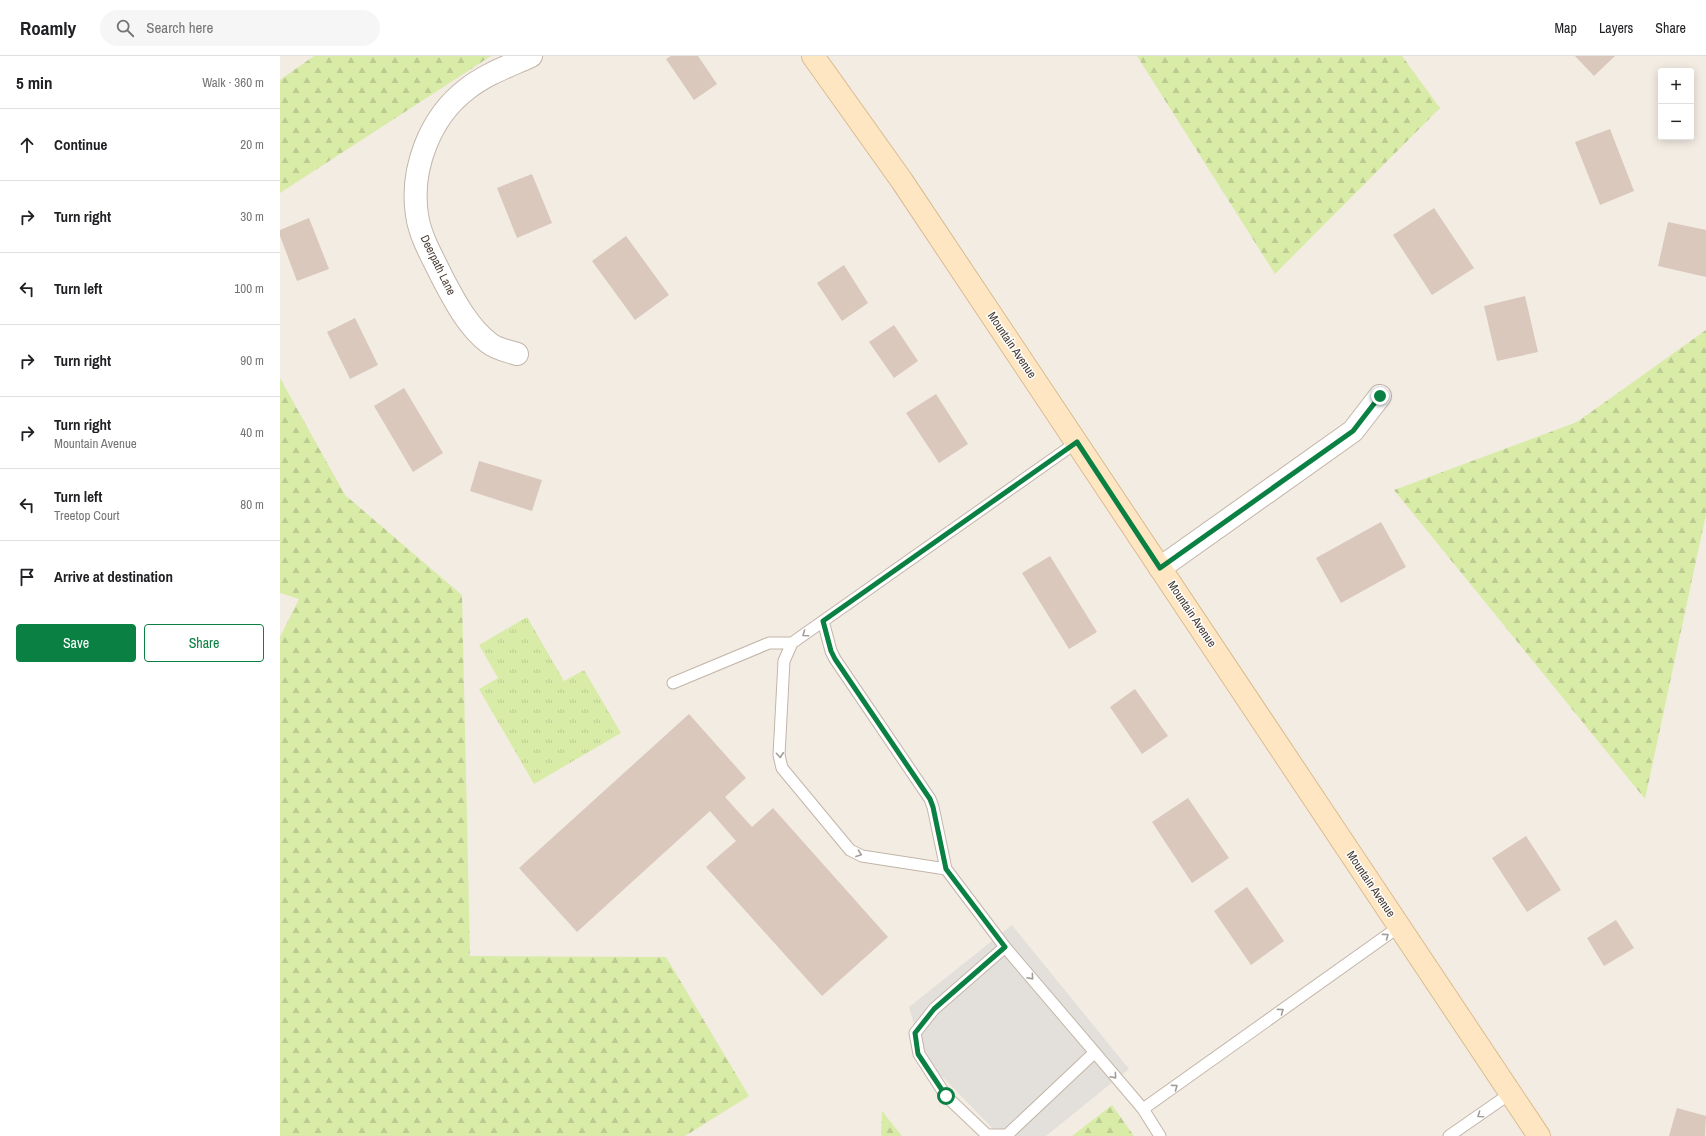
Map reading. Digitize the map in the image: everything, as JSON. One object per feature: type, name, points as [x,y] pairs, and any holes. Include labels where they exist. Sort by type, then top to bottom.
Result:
[{"type":"main road","name":"Mountain Avenue","points":[[813,56],[902,181],[1539,1136]]},
{"type":"street","name":"Deerpath Lane","points":[[517,354],[490,344],[470,325],[428,247],[417,216],[416,188],[420,160],[428,140],[446,109],[466,89],[490,74],[531,56]]},
{"type":"street","points":[[1160,568],[1353,431],[1380,396]]},
{"type":"lane","points":[[946,869],[862,856],[850,850],[782,768],[779,755],[784,661],[792,643],[1077,442]]},
{"type":"lane","points":[[823,621],[831,651],[835,659],[930,799],[946,869],[1005,947],[1143,1110],[1160,1136]]},
{"type":"lane","points":[[673,683],[769,643],[792,643]]},
{"type":"lane","points":[[1143,1110],[1400,926]]},
{"type":"lane","points":[[1005,947],[934,1009],[915,1033],[918,1054],[946,1096],[987,1135],[1007,1135],[1094,1053]]},
{"type":"lane","points":[[1449,1136],[1511,1093]]},
{"type":"green space","points":[[314,56],[491,56],[280,193],[280,80]]},
{"type":"green space","points":[[1137,56],[1402,56],[1440,108],[1275,274]]},
{"type":"green space","points":[[1706,330],[1706,514],[1645,799],[1394,490],[1577,422]]},
{"type":"green space","points":[[280,378],[345,495],[462,595],[470,956],[666,957],[749,1096],[685,1136],[280,1136],[280,637],[299,599],[280,593]]},
{"type":"green space","points":[[527,617],[564,681],[584,670],[621,733],[534,784],[479,689],[498,678],[479,645]]},
{"type":"green space","points":[[1112,1105],[1134,1136],[1072,1136]]},
{"type":"green space","points":[[882,1111],[902,1136],[881,1136]]},
{"type":"shaded area","points":[[1012,925],[1129,1069],[1046,1136],[1000,1136],[923,1057],[909,1007]]},
{"type":"building","points":[[671,56],[698,56],[717,84],[694,100],[666,59]]},
{"type":"building","points":[[1575,56],[1615,56],[1594,76]]},
{"type":"building","points":[[1610,129],[1634,191],[1600,205],[1575,142]]},
{"type":"building","points":[[532,174],[552,223],[517,238],[497,188]]},
{"type":"building","points":[[1434,208],[1474,268],[1432,295],[1393,235]]},
{"type":"building","points":[[309,218],[329,269],[297,281],[280,236],[280,230]]},
{"type":"building","points":[[1668,222],[1706,230],[1706,277],[1658,266]]},
{"type":"building","points":[[626,236],[669,295],[635,320],[592,261]]},
{"type":"building","points":[[844,265],[868,303],[842,321],[817,283]]},
{"type":"building","points":[[1525,296],[1538,352],[1497,361],[1484,306]]},
{"type":"building","points":[[355,318],[378,365],[350,379],[327,332]]},
{"type":"building","points":[[894,325],[918,361],[894,378],[869,342]]},
{"type":"building","points":[[404,388],[443,453],[413,472],[374,406]]},
{"type":"building","points":[[936,394],[968,444],[939,463],[906,413]]},
{"type":"building","points":[[479,461],[542,480],[532,511],[470,491]]},
{"type":"building","points":[[1381,522],[1406,567],[1341,603],[1316,558]]},
{"type":"building","points":[[1050,556],[1097,632],[1069,649],[1022,573]]},
{"type":"building","points":[[1135,689],[1168,736],[1142,754],[1110,707]]},
{"type":"building","points":[[689,714],[746,778],[725,797],[752,827],[773,808],[888,937],[822,996],[706,867],[736,841],[710,811],[577,932],[519,868]]},
{"type":"building","points":[[1188,798],[1229,858],[1192,883],[1152,822]]},
{"type":"building","points":[[1526,836],[1561,890],[1527,912],[1492,858]]},
{"type":"building","points":[[1247,887],[1284,941],[1251,965],[1214,911]]},
{"type":"building","points":[[1616,920],[1634,948],[1604,966],[1587,938]]},
{"type":"building","points":[[1677,1108],[1706,1116],[1705,1136],[1669,1136]]},
{"type":"route","points":[[946,1096],[918,1054],[915,1033],[934,1009],[1005,947],[946,869],[930,799],[835,659],[831,651],[823,621],[1077,442],[1160,568],[1353,431],[1380,396]]}]
